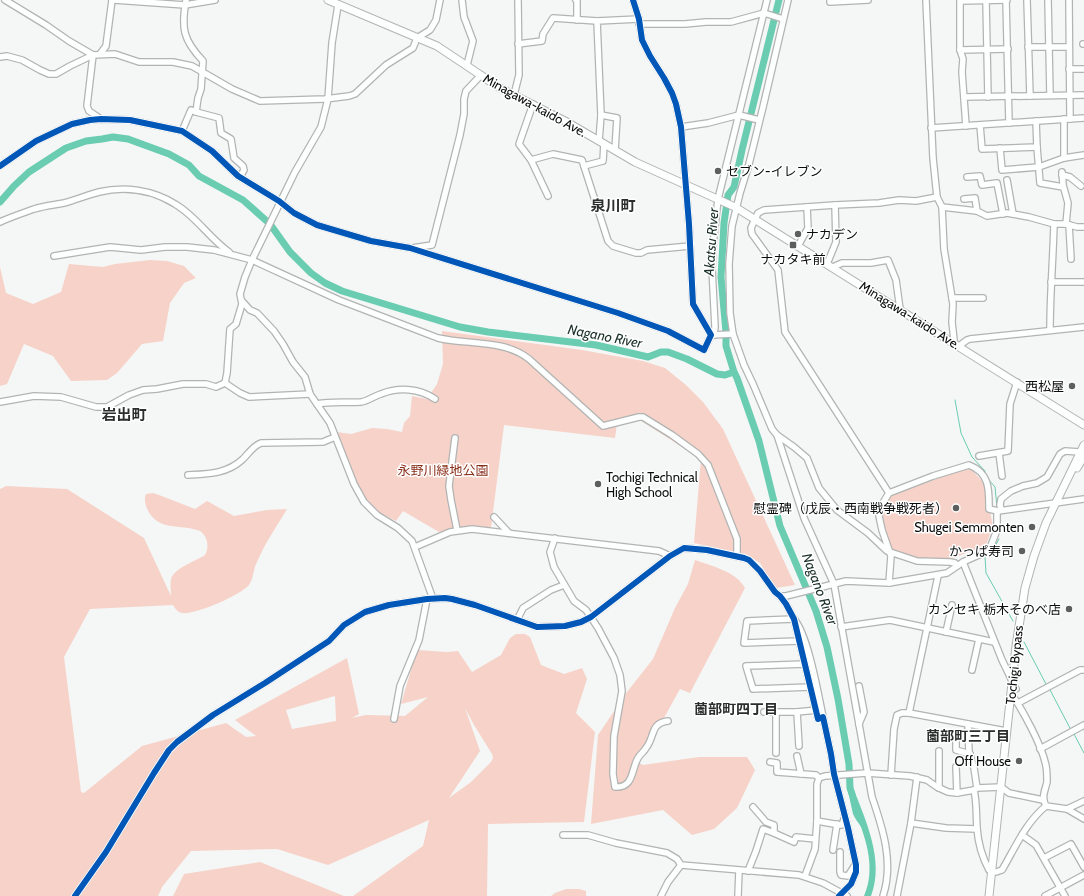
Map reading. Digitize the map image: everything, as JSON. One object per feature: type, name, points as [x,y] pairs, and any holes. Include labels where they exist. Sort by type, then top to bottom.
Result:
[{"type":"main road","name":"Minagawa-kaido Ave.","points":[[328,0],[437,46],[514,95],[615,150],[647,167],[720,199],[900,309],[1084,425]]},
{"type":"main road","name":"Tochigi Bypass","points":[[1003,789],[1006,731],[1015,696],[1012,682],[1018,626],[1025,588],[1040,537],[1082,454],[1084,445]]},
{"type":"main road","name":"Tochigi Bypass","points":[[989,896],[994,872],[1022,626],[1030,588],[1045,538],[1058,502]]},
{"type":"main road","name":"Tochigi Bypass","points":[[994,872],[994,896]]},
{"type":"street","points":[[5,0],[46,24],[69,41],[93,55]]},
{"type":"street","points":[[100,54],[106,46],[113,0],[185,2],[215,0]]},
{"type":"street","points":[[0,57],[7,56],[22,60],[48,74],[56,74],[93,55],[116,54],[139,62],[173,62],[192,66],[232,89],[260,101],[328,99],[355,94],[386,64],[413,48],[417,38],[430,30],[436,20],[440,0]]},
{"type":"street","points":[[462,0],[464,17],[473,41],[467,65]]},
{"type":"street","points":[[514,95],[519,75],[518,0]]},
{"type":"street","points":[[576,0],[577,20]]},
{"type":"street","points":[[633,0],[639,21],[642,40],[672,93],[681,127],[693,304],[714,335]]},
{"type":"street","points":[[0,166],[36,140],[72,124],[101,119],[130,120],[182,131],[212,151],[240,177],[279,201],[294,213],[326,228],[371,241],[410,248],[618,313],[668,331],[704,350],[714,335],[715,327],[712,268],[720,199],[766,14],[767,0]]},
{"type":"street","points":[[788,0],[763,107],[757,119],[749,164],[732,226],[729,264],[729,305],[732,334],[772,428],[777,435],[804,518],[832,585],[859,724],[866,773],[882,827],[886,847],[888,874],[883,896]]},
{"type":"street","points":[[830,0],[830,2],[868,0]]},
{"type":"street","points":[[926,0],[931,128],[937,197],[942,207],[944,249],[952,298],[954,340],[952,342]]},
{"type":"street","points":[[986,0],[988,97]]},
{"type":"street","points":[[966,126],[962,72],[963,59],[960,50],[960,1],[1007,0],[1009,123]]},
{"type":"street","points":[[1027,0],[1030,96]]},
{"type":"street","points":[[1048,0],[1050,95]]},
{"type":"street","points":[[1064,158],[1070,95],[1068,0]]},
{"type":"street","points":[[185,2],[183,30],[194,52],[203,61],[201,89],[196,112]]},
{"type":"street","points":[[338,5],[332,43],[328,99],[321,127],[308,151],[294,172],[279,201],[245,276],[240,294],[242,301],[250,310],[257,313],[274,331],[293,362],[305,377],[310,394],[326,416],[354,484],[364,502],[377,515],[406,534],[415,546],[430,599],[419,640],[400,686],[394,719]]},
{"type":"street","points":[[518,44],[542,41],[543,34],[553,18],[685,24],[731,22],[766,14],[783,19]]},
{"type":"street","points":[[584,166],[603,161],[597,21]]},
{"type":"street","points":[[1028,47],[1069,46]]},
{"type":"street","points":[[960,50],[1008,49]]},
{"type":"street","points":[[93,55],[87,106],[89,111],[101,119]]},
{"type":"street","points":[[1069,69],[1084,69]]},
{"type":"street","points":[[410,248],[432,245],[460,135],[466,91],[481,75]]},
{"type":"street","points":[[964,97],[1084,95]]},
{"type":"street","points":[[533,104],[519,144],[531,160],[548,196]]},
{"type":"street","points":[[182,131],[191,110],[218,118],[221,133],[232,139],[234,158],[243,166],[244,170],[240,177]]},
{"type":"street","points":[[601,115],[617,118],[615,150]]},
{"type":"street","points":[[681,127],[708,123],[740,115],[757,119]]},
{"type":"street","points":[[931,128],[1084,118]]},
{"type":"street","points":[[1036,121],[1040,183],[1063,187]]},
{"type":"street","points":[[980,125],[982,149],[1037,147]]},
{"type":"street","points":[[1000,148],[1002,170],[1039,167],[1064,158],[1084,155]]},
{"type":"street","points":[[531,160],[553,154],[582,160],[608,241],[613,246],[636,253],[641,253],[647,250],[690,246]]},
{"type":"street","points":[[1071,259],[1068,203],[1063,187],[1062,173],[1070,177],[1081,186]]},
{"type":"street","points":[[967,177],[980,176],[982,185],[997,183],[1003,214]]},
{"type":"street","points":[[1007,180],[1013,214]]},
{"type":"street","points":[[0,222],[35,209],[64,203],[98,192],[117,189],[138,190],[159,196],[185,210],[219,245],[232,254]]},
{"type":"street","points":[[889,493],[785,332],[778,270],[752,234],[751,228],[758,213],[761,211],[879,203],[899,200],[916,201],[937,197]]},
{"type":"street","points":[[964,199],[975,198],[977,211]]},
{"type":"street","points":[[835,205],[836,242],[830,266],[842,263],[871,263],[888,260],[896,280],[900,309]]},
{"type":"street","points":[[798,246],[808,228],[808,207]]},
{"type":"street","points":[[942,207],[977,211],[987,216],[1013,214],[1054,224],[1084,227]]},
{"type":"street","points":[[1050,330],[1050,282],[1054,224]]},
{"type":"street","points":[[54,256],[110,247],[141,250],[187,246],[214,250],[252,260],[339,300],[438,338],[449,341],[498,346],[515,350],[529,359],[603,426],[639,417],[650,420],[698,454],[708,465],[737,539],[737,556]]},
{"type":"street","points":[[1050,282],[1084,282]]},
{"type":"street","points":[[952,298],[983,298]]},
{"type":"street","points":[[225,383],[230,329],[236,324],[242,301]]},
{"type":"street","points":[[959,346],[970,339],[1084,327]]},
{"type":"street","points":[[714,335],[732,334]]},
{"type":"street","points":[[979,456],[1008,451],[1010,404],[1017,382]]},
{"type":"street","points":[[225,383],[248,397],[310,394]]},
{"type":"street","points":[[0,402],[34,396],[61,397],[96,407],[108,407],[129,395],[143,390],[157,390],[183,384],[206,384],[216,387],[225,383]]},
{"type":"street","points":[[317,404],[324,402],[360,402],[384,392],[402,389],[424,392],[435,399]]},
{"type":"street","points":[[777,435],[807,458],[819,488],[837,510],[854,522],[889,552],[917,561],[953,562],[957,566]]},
{"type":"street","points":[[188,475],[216,473],[227,470],[244,459],[256,445],[261,443],[323,442],[335,437]]},
{"type":"street","points":[[455,438],[450,486],[451,500],[457,530]]},
{"type":"street","points":[[780,596],[786,596],[852,581],[889,583],[947,574],[963,562],[983,553],[990,548],[997,530],[996,518],[1000,511],[1001,499],[1011,491],[1022,486],[1037,483],[1047,477],[1060,454],[1065,451],[1082,454]]},
{"type":"street","points":[[999,453],[1002,476]]},
{"type":"street","points":[[889,583],[890,556],[879,516],[881,507],[889,493],[932,476],[969,465],[978,471],[988,482],[990,509],[1000,511],[1084,499]]},
{"type":"street","points":[[494,517],[509,532]]},
{"type":"street","points":[[415,546],[441,534],[457,530],[482,529],[659,551],[670,556]]},
{"type":"street","points":[[555,538],[550,552],[554,567],[574,601],[586,610],[591,617],[614,658],[622,682],[622,691],[614,736],[613,774],[615,787],[623,787],[631,778],[637,759],[647,748],[655,727],[660,722],[668,721]]},
{"type":"street","points":[[75,896],[106,852],[169,750],[177,742],[213,715],[329,641],[344,625],[365,612],[389,605],[430,599],[452,599],[460,600],[537,626],[556,627],[572,625],[591,617],[679,550],[690,548],[737,556],[749,560],[766,578],[775,592],[786,604],[801,630],[817,687],[844,818],[848,828],[856,864],[856,872],[851,884],[843,895],[823,883],[806,876],[782,872],[748,871],[681,865],[676,859],[667,853],[616,843],[588,835],[563,834]]},
{"type":"street","points":[[963,562],[994,642],[1012,682]]},
{"type":"street","points":[[909,713],[938,576]]},
{"type":"street","points":[[517,620],[523,608],[551,590],[564,585]]},
{"type":"street","points":[[946,632],[952,605]]},
{"type":"street","points":[[794,619],[818,719],[823,717]]},
{"type":"street","points":[[794,619],[747,621],[744,643],[800,641]]},
{"type":"street","points":[[841,627],[890,620],[994,642]]},
{"type":"street","points":[[972,670],[979,639]]},
{"type":"street","points":[[806,664],[746,666],[753,689],[811,688]]},
{"type":"street","points":[[1046,806],[1043,800],[1047,781],[1045,764],[1040,749],[1015,696],[1080,670],[1084,670]]},
{"type":"street","points":[[859,686],[864,712],[859,724]]},
{"type":"street","points":[[764,712],[797,712],[817,710]]},
{"type":"street","points":[[776,712],[776,753]]},
{"type":"street","points":[[797,712],[799,746]]},
{"type":"street","points":[[890,775],[895,719],[897,715],[902,713],[1006,731]]},
{"type":"street","points":[[968,724],[970,754],[974,768],[977,829],[982,853],[989,870],[994,872],[1002,870],[1022,835],[1037,813],[1046,806],[1067,810],[1084,819]]},
{"type":"street","points":[[1040,749],[1084,725]]},
{"type":"street","points":[[956,740],[956,750],[970,754]]},
{"type":"street","points":[[939,751],[939,788]]},
{"type":"street","points":[[797,756],[800,774]]},
{"type":"street","points":[[770,762],[778,763],[777,772],[816,775],[819,778],[836,774],[866,773],[917,777],[927,780],[948,792],[957,793],[975,789],[1003,789],[1009,793],[1043,800]]},
{"type":"street","points":[[956,767],[957,793]]},
{"type":"street","points":[[897,896],[911,823],[917,777]]},
{"type":"street","points":[[806,876],[813,856],[817,821],[817,784],[819,778]]},
{"type":"street","points":[[1067,810],[1084,801]]},
{"type":"street","points":[[753,806],[766,822],[774,826],[774,833]]},
{"type":"street","points":[[817,821],[842,825],[844,818]]},
{"type":"street","points":[[911,823],[946,828],[977,829]]},
{"type":"street","points":[[833,850],[837,824]]},
{"type":"street","points":[[748,871],[756,851],[762,829],[794,842],[796,837],[815,839]]},
{"type":"street","points":[[1022,835],[1036,845],[1065,896]]},
{"type":"street","points":[[1044,858],[1071,844],[1084,867]]},
{"type":"street","points":[[840,852],[841,875],[848,876],[856,864]]},
{"type":"street","points":[[661,896],[668,882],[681,865]]},
{"type":"street","points":[[738,896],[739,870]]},
{"type":"street","points":[[1045,896],[1084,875]]},
{"type":"green space","points":[[150,260],[167,261],[184,266],[196,278],[184,283],[170,303],[163,341],[142,344],[117,373],[107,380],[71,381],[53,356],[24,344],[7,384],[0,386],[0,267],[6,293],[33,304],[61,292],[69,264],[103,267]]},
{"type":"green space","name":"永野川緑地公園","points":[[442,331],[582,350],[643,361],[665,368],[686,385],[703,402],[723,429],[795,585],[776,588],[760,563],[746,554],[694,543],[701,459],[638,419],[617,424],[615,438],[504,425],[491,528],[458,528],[439,532],[403,511],[396,521],[378,512],[363,497],[336,432],[351,434],[372,428],[402,432],[404,423],[410,416],[412,396],[427,399],[437,384],[443,364]]},
{"type":"green space","points":[[969,467],[984,483],[993,526],[986,545],[939,564],[894,558],[884,530],[883,508],[892,495]]},
{"type":"green space","points":[[6,486],[67,489],[144,538],[171,596],[171,579],[173,575],[176,571],[205,555],[207,552],[207,542],[200,531],[169,526],[156,520],[150,514],[146,506],[146,494],[153,493],[195,509],[207,501],[234,516],[267,510],[287,509],[260,555],[249,585],[228,599],[207,608],[189,613],[179,612],[173,605],[90,609],[64,657],[81,792],[84,793],[142,746],[226,723],[246,737],[256,736],[235,720],[347,658],[359,714],[352,718],[366,715],[405,716],[428,697],[401,704],[417,650],[447,652],[458,651],[472,672],[501,655],[510,638],[516,634],[525,634],[530,637],[541,665],[564,674],[582,668],[587,679],[576,713],[595,732],[584,822],[488,824],[487,896],[353,896],[423,846],[429,820],[328,865],[277,849],[191,851],[162,887],[158,896],[0,896],[0,489]],"holes":[[[335,696],[336,721],[292,729],[286,710]],[[465,708],[493,758],[491,762],[471,782],[449,798],[480,751]]]},
{"type":"green space","points":[[695,560],[729,573],[736,577],[745,588],[690,693],[680,689],[639,763],[643,765],[699,757],[747,757],[755,770],[737,808],[714,829],[692,835],[663,810],[591,824],[598,735],[627,692],[653,659],[675,608],[688,584]]},
{"type":"green space","points":[[260,862],[344,896],[173,896],[184,874]]},
{"type":"green space","points":[[566,889],[579,889],[586,891],[586,896],[551,896]]},
{"type":"shaded area","points":[[852,785],[872,840],[875,854],[875,882],[871,896],[864,896],[870,870],[866,844],[861,827],[853,814],[847,787]]},
{"type":"waterway","name":"Nagano River","points":[[779,0],[734,187],[728,195],[724,223],[721,277],[726,346],[759,441],[780,526],[816,611],[827,647],[838,699],[849,764],[850,788],[852,794]]},
{"type":"waterway","name":"Nagano River","points":[[0,202],[29,172],[66,148],[86,141],[113,137],[128,139],[169,154],[189,165],[199,176],[243,200],[270,224],[290,252],[311,273],[325,283],[342,291],[460,327],[488,332],[596,345],[648,357],[661,352],[668,352],[687,359],[717,374],[725,375],[734,372]]},
{"type":"waterway","points":[[955,400],[961,433],[972,457],[985,471],[985,473]]},
{"type":"waterway","points":[[988,479],[995,487],[997,507]]},
{"type":"waterway","points":[[999,539],[992,552],[985,557],[986,573],[1013,621]]},
{"type":"waterway","points":[[1024,642],[1047,686]]},
{"type":"waterway","points":[[1049,688],[1071,730]]},
{"type":"waterway","points":[[1074,734],[1084,753]]},
{"type":"cycle path","points":[[0,166],[36,141],[72,124],[90,120],[130,120],[182,131],[212,151],[238,176],[279,201],[294,213],[317,225],[371,241],[410,248],[618,313],[668,331],[704,350],[711,335],[693,304],[689,224],[681,127],[672,93],[642,40],[639,19],[633,0]]},
{"type":"cycle path","points":[[75,896],[106,852],[169,750],[177,742],[213,715],[329,641],[344,625],[365,612],[389,605],[427,599],[445,598],[475,605],[537,627],[565,626],[581,622],[591,617],[670,556],[684,548],[707,550],[749,560],[780,596],[794,619],[818,719],[823,717],[834,774],[856,865],[856,872],[851,884],[839,896]]},
{"type":"place","name":"セブン-イレブン","points":[[718,171]]},
{"type":"place","name":"ナカデン","points":[[798,234]]},
{"type":"place","name":"ナカタキ前","points":[[793,245]]},
{"type":"place","name":"西松屋","points":[[1072,386]]},
{"type":"place","name":"Tochigi Technical High School","points":[[598,484]]},
{"type":"place","name":"慰霊碑（戊辰・西南戦争戦死者）","points":[[956,508]]},
{"type":"place","name":"Shugei Semmonten","points":[[1032,527]]},
{"type":"place","name":"かっぱ寿司","points":[[1022,551]]},
{"type":"place","name":"カンセキ 栃木そのべ店","points":[[1069,609]]},
{"type":"place","name":"Off House","points":[[1019,761]]},
{"type":"district","name":"泉川町","points":[[613,206]]},
{"type":"district","name":"岩出町","points":[[124,415]]},
{"type":"district","name":"薗部町四丁目","points":[[736,709]]},
{"type":"district","name":"薗部町三丁目","points":[[968,736]]},
{"type":"water label","name":"Akatsu River","points":[[711,242]]}]
